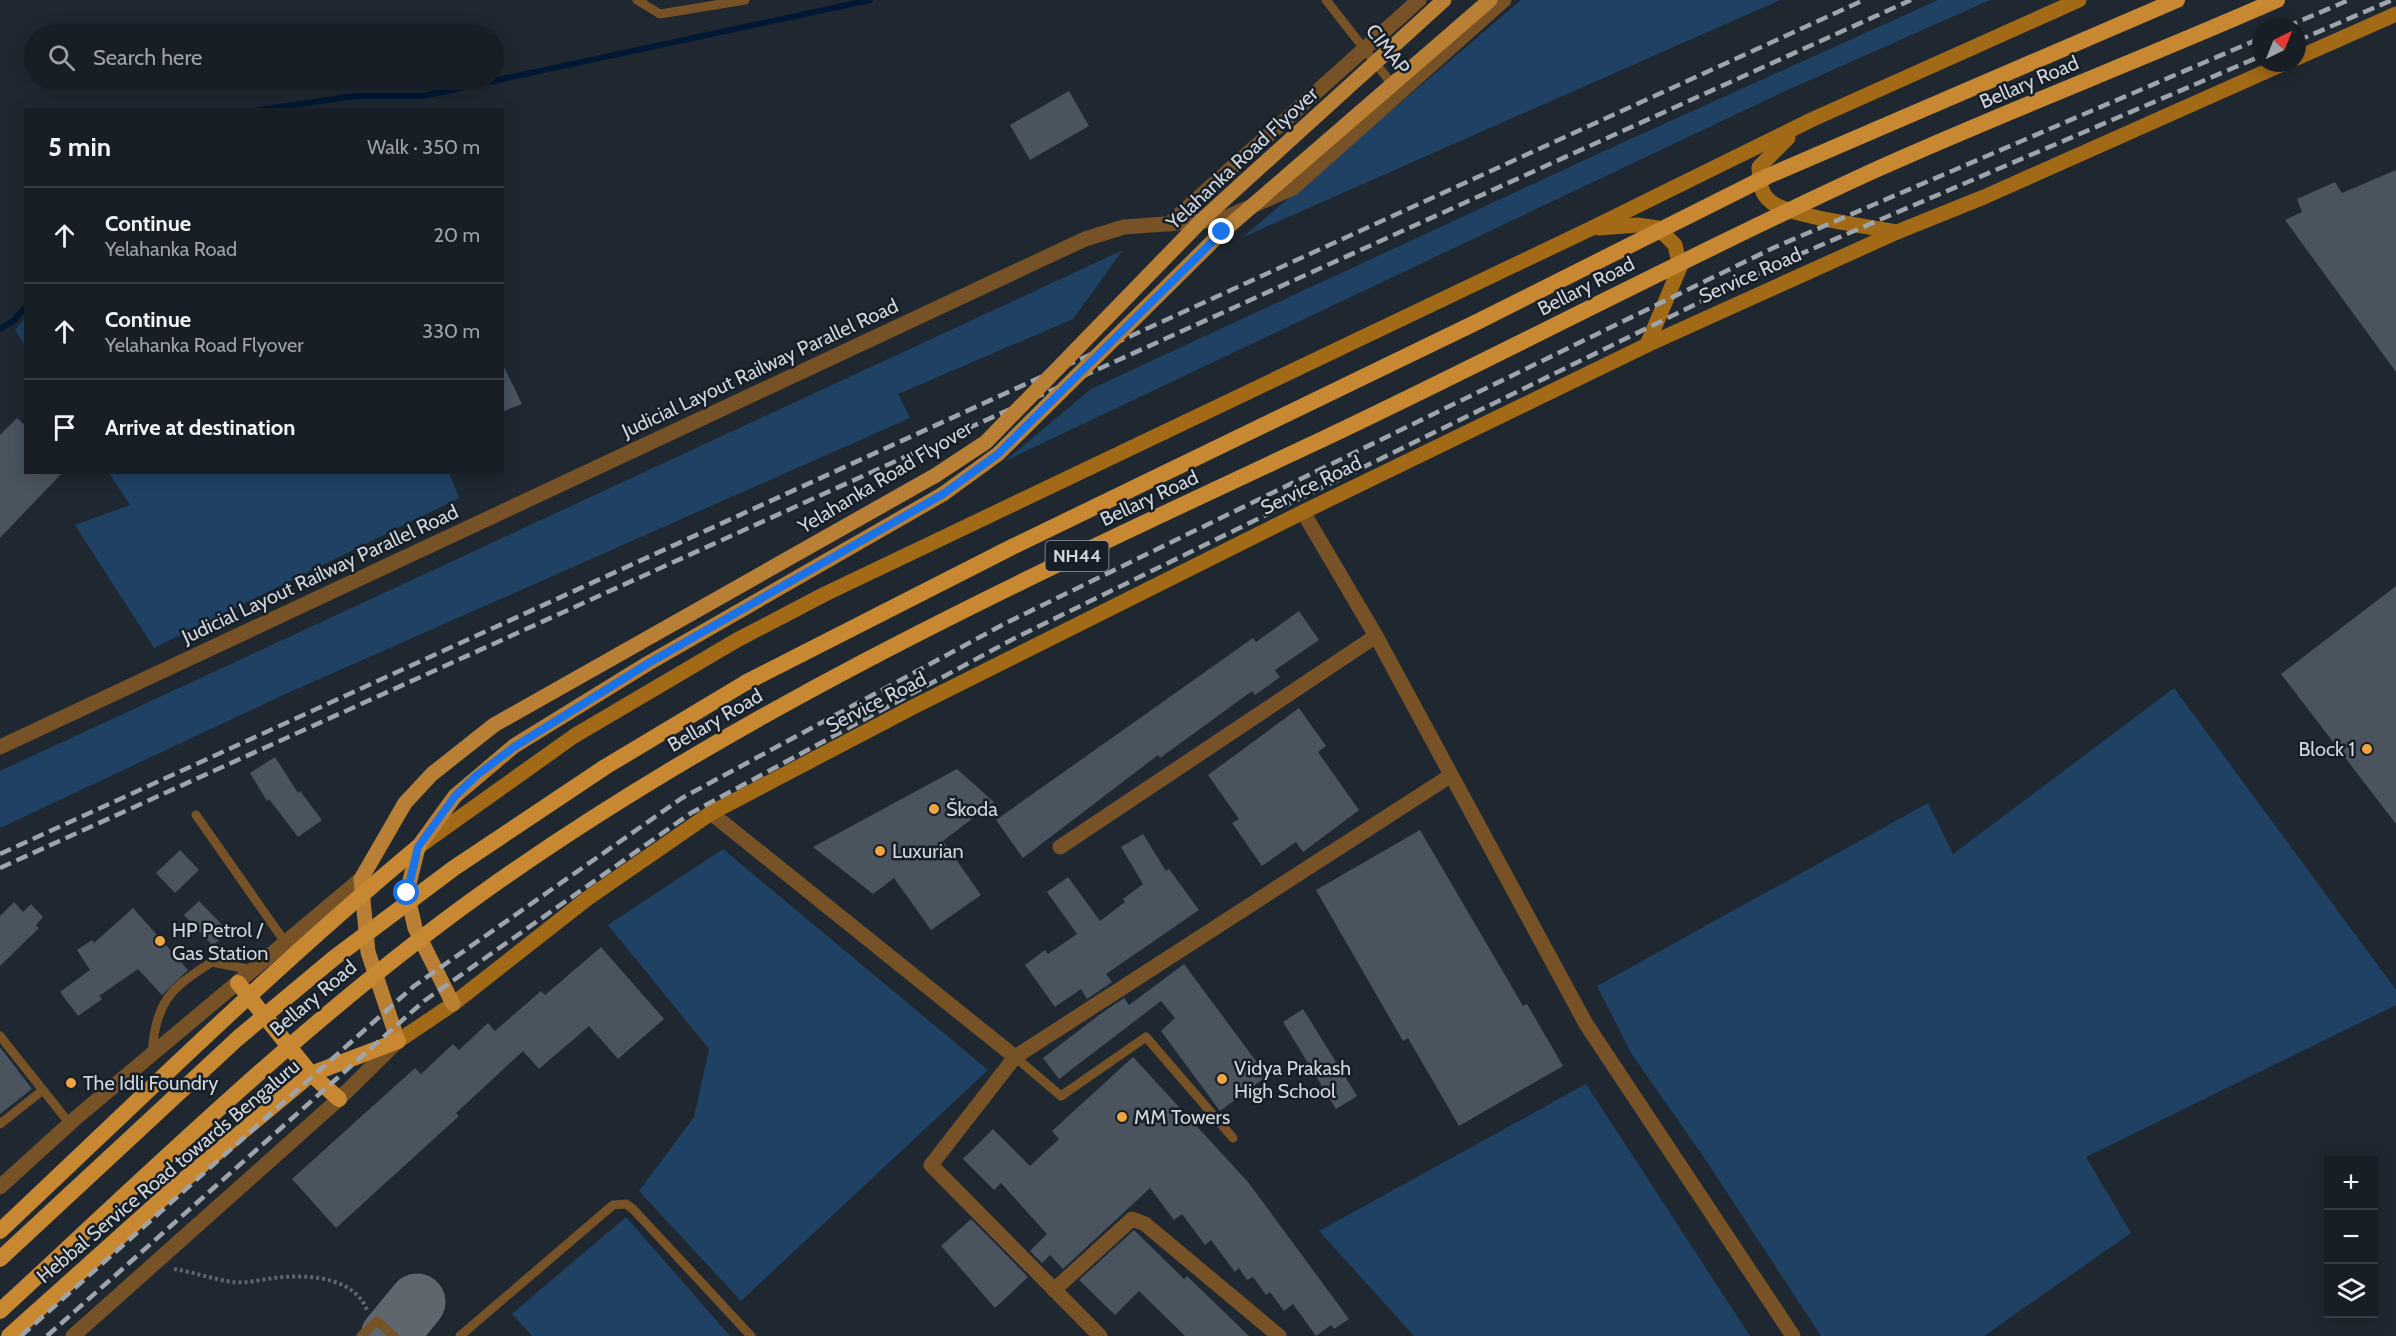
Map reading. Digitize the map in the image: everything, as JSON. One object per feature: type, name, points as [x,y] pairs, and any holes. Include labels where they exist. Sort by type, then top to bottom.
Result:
[{"type":"highway","name":"Bellary Road","points":[[0,1259],[238,1038],[334,958],[492,843],[605,767],[745,682],[1012,547],[1479,321],[1768,176],[2177,0]]},
{"type":"highway","name":"Bellary Road","points":[[0,1311],[266,1066],[357,987],[484,891],[662,775],[798,695],[1121,534],[1414,395],[1645,279],[1876,170],[2277,0]]},
{"type":"highway","points":[[0,1231],[250,996],[361,887],[418,847]]},
{"type":"highway","points":[[238,983],[311,1074],[339,1100]]},
{"type":"highway","name":"Hebbal Service Road towards Bengaluru","points":[[9,1336],[173,1189],[311,1074],[398,1041]]},
{"type":"main road","name":"Yelahanka Road Flyover","points":[[361,887],[405,803],[432,774],[494,725],[936,475],[986,442],[1204,218],[1444,0]]},
{"type":"main road","name":"Yelahanka Road Flyover","points":[[418,847],[455,796],[514,747],[647,664],[943,494],[998,454],[1222,232],[1490,0]]},
{"type":"main road","points":[[453,1004],[415,928],[407,893],[418,847],[574,736],[737,639],[825,594],[1590,229],[1811,120],[2079,0]]},
{"type":"main road","points":[[2306,54],[2396,14]]},
{"type":"main road","name":"Service Road","points":[[398,1041],[453,1004],[588,898],[711,813],[913,707],[1303,512],[1647,345],[1897,232],[1984,197],[2264,72]]},
{"type":"main road","points":[[1811,120],[1777,146],[1759,167],[1760,188],[1769,201],[1802,213],[1897,232]]},
{"type":"main road","points":[[1590,229],[1637,225],[1658,228],[1675,245],[1680,267],[1647,345]]},
{"type":"main road","points":[[361,887],[368,952],[398,1041]]},
{"type":"street","points":[[1168,224],[1419,0]]},
{"type":"street","name":"Judicial Layout Railway Parallel Road","points":[[0,747],[1085,239],[1124,227],[1220,220],[1293,188],[1504,0]]},
{"type":"street","points":[[1303,512],[1376,636],[1586,1024],[1793,1336]]},
{"type":"street","points":[[1060,847],[1376,636]]},
{"type":"street","points":[[1100,1336],[931,1165],[1015,1057],[1450,776]]},
{"type":"street","points":[[711,813],[1015,1057]]},
{"type":"street","points":[[0,1187],[70,1124],[285,942],[361,887]]},
{"type":"street","points":[[73,1336],[339,1100],[398,1041]]},
{"type":"street","points":[[1054,1290],[1132,1219],[1145,1224],[1278,1336]]},
{"type":"lane","points":[[637,0],[660,14],[745,0]]},
{"type":"lane","name":"CIMAP","points":[[1326,0],[1399,92]]},
{"type":"lane","points":[[196,815],[285,942]]},
{"type":"lane","points":[[152,1054],[154,1023],[169,995],[190,976],[212,962],[253,970]]},
{"type":"lane","points":[[0,1036],[70,1124]]},
{"type":"lane","points":[[1015,1057],[1061,1096],[1146,1037],[1233,1138]]},
{"type":"lane","points":[[0,1125],[43,1090]]},
{"type":"lane","points":[[460,1336],[613,1205],[620,1203],[627,1204],[633,1209],[751,1336]]},
{"type":"lane","points":[[361,1336],[373,1322],[382,1324],[394,1336]]},
{"type":"path","points":[[149,1268],[189,1272],[234,1282],[283,1277],[314,1277],[339,1282],[363,1300],[373,1322]]},
{"type":"shaded area","points":[[1521,0],[1780,0],[1243,237]]},
{"type":"shaded area","points":[[1938,0],[1990,0],[1783,92],[1005,461],[1091,389],[1602,152]]},
{"type":"shaded area","points":[[1123,250],[1073,319],[898,394],[910,418],[281,696],[0,828],[0,771]]},
{"type":"shaded area","points":[[24,319],[24,344],[15,330]]},
{"type":"shaded area","points":[[110,474],[449,474],[459,498],[154,648],[75,525],[130,505]]},
{"type":"shaded area","points":[[2174,688],[2396,990],[2396,1005],[2086,1157],[2131,1233],[1984,1336],[1821,1336],[1705,1159],[1631,1053],[1597,986],[1928,803],[1953,854]]},
{"type":"shaded area","points":[[723,849],[988,1070],[741,1301],[639,1191],[694,1117],[709,1049],[608,925]]},
{"type":"shaded area","points":[[1586,1084],[1750,1336],[1414,1336],[1319,1231]]},
{"type":"shaded area","points":[[626,1217],[730,1336],[532,1336],[512,1314]]},
{"type":"building","points":[[1069,91],[1089,126],[1030,160],[1010,125]]},
{"type":"building","points":[[2396,170],[2396,372],[2285,220],[2302,212],[2297,199],[2335,182],[2342,193]]},
{"type":"building","points":[[504,367],[522,404],[504,411]]},
{"type":"building","points":[[17,418],[24,424],[24,474],[61,474],[0,538],[0,435]]},
{"type":"building","name":"Block 1","points":[[2396,586],[2396,824],[2281,674]]},
{"type":"building","points":[[1299,611],[1319,640],[1275,670],[1280,677],[1255,695],[1252,691],[1160,758],[1158,755],[1023,858],[996,820],[1253,638],[1256,642]]},
{"type":"building","points":[[1299,708],[1326,746],[1318,752],[1359,810],[1303,852],[1296,842],[1262,866],[1232,823],[1239,819],[1208,775]]},
{"type":"building","points":[[275,757],[298,793],[300,791],[322,820],[298,837],[269,799],[267,801],[250,773]]},
{"type":"building","points":[[957,769],[994,802],[943,841],[981,895],[931,930],[894,878],[873,894],[813,847]]},
{"type":"building","points":[[1420,830],[1523,1006],[1527,1004],[1563,1066],[1459,1126],[1408,1038],[1403,1041],[1316,890]]},
{"type":"building","points":[[1143,834],[1166,871],[1169,869],[1199,910],[1106,974],[1112,982],[1087,999],[1081,989],[1055,1007],[1025,965],[1045,950],[1048,954],[1077,934],[1047,892],[1068,877],[1100,921],[1125,902],[1123,899],[1143,884],[1121,847]]},
{"type":"building","points":[[180,850],[199,870],[175,893],[156,873]]},
{"type":"building","points":[[199,901],[228,931],[213,946],[184,915]]},
{"type":"building","points":[[14,902],[23,912],[31,904],[43,917],[36,925],[39,928],[0,966],[0,916]]},
{"type":"building","points":[[133,908],[188,970],[162,995],[138,969],[99,996],[102,999],[78,1016],[60,992],[90,970],[77,950],[92,940],[94,943]]},
{"type":"building","points":[[601,947],[664,1019],[618,1059],[589,1026],[539,1069],[523,1051],[456,1113],[459,1116],[336,1228],[292,1179],[415,1068],[421,1074],[453,1044],[459,1050],[488,1023],[495,1031],[541,991],[545,995]]},
{"type":"building","points":[[1184,964],[1267,1076],[1220,1111],[1161,1031],[1175,1018],[1161,1001],[1059,1079],[1043,1058],[1124,998],[1129,1005]]},
{"type":"building","points":[[1303,1009],[1357,1096],[1336,1109],[1283,1022]]},
{"type":"building","points":[[0,1047],[32,1089],[0,1114]]},
{"type":"building","points":[[1133,1057],[1248,1182],[1349,1319],[1334,1329],[1331,1325],[1316,1336],[1293,1304],[1284,1311],[1270,1292],[1266,1295],[1253,1277],[1247,1280],[1239,1268],[1235,1272],[1211,1240],[1205,1245],[1182,1214],[1174,1220],[1150,1188],[1063,1269],[1050,1255],[1042,1263],[1030,1251],[1047,1234],[1001,1183],[994,1190],[963,1159],[993,1129],[1030,1166],[1059,1139],[1052,1131]]},
{"type":"building","points":[[971,1219],[1028,1277],[995,1308],[941,1246]]},
{"type":"building","points":[[1134,1230],[1184,1279],[1187,1276],[1249,1336],[1185,1336],[1139,1291],[1115,1315],[1079,1280]]},
{"type":"waterway","points":[[504,79],[870,0]]},
{"type":"waterway","points":[[273,108],[355,96],[423,96],[451,90]]},
{"type":"waterway","points":[[0,329],[13,321],[24,309]]},
{"type":"taxiway","points":[[389,1336],[417,1302]]},
{"type":"railway","points":[[0,854],[1864,0]]},
{"type":"railway","points":[[0,868],[1911,0]]},
{"type":"railway","points":[[2306,18],[2349,0]]},
{"type":"railway","points":[[2306,37],[2392,0]]},
{"type":"railway","points":[[21,1336],[414,986],[682,798],[1006,623],[1773,248],[2252,42]]},
{"type":"railway","points":[[47,1336],[424,1001],[691,813],[1015,638],[1784,261],[2252,60]]},
{"type":"place","name":"Block 1","points":[[2367,749]]},
{"type":"place","name":"Škoda","points":[[934,809]]},
{"type":"place","name":"Luxurian","points":[[880,851]]},
{"type":"place","name":"HP Petrol / Gas Station","points":[[160,941]]},
{"type":"place","name":"Vidya Prakash High School","points":[[1222,1079]]},
{"type":"place","name":"The Idli Foundry","points":[[71,1083]]},
{"type":"place","name":"MM Towers","points":[[1122,1117]]},
{"type":"route","points":[[407,893],[418,847],[455,796],[477,775],[514,747],[647,664],[943,494],[998,454],[1222,232]]}]
